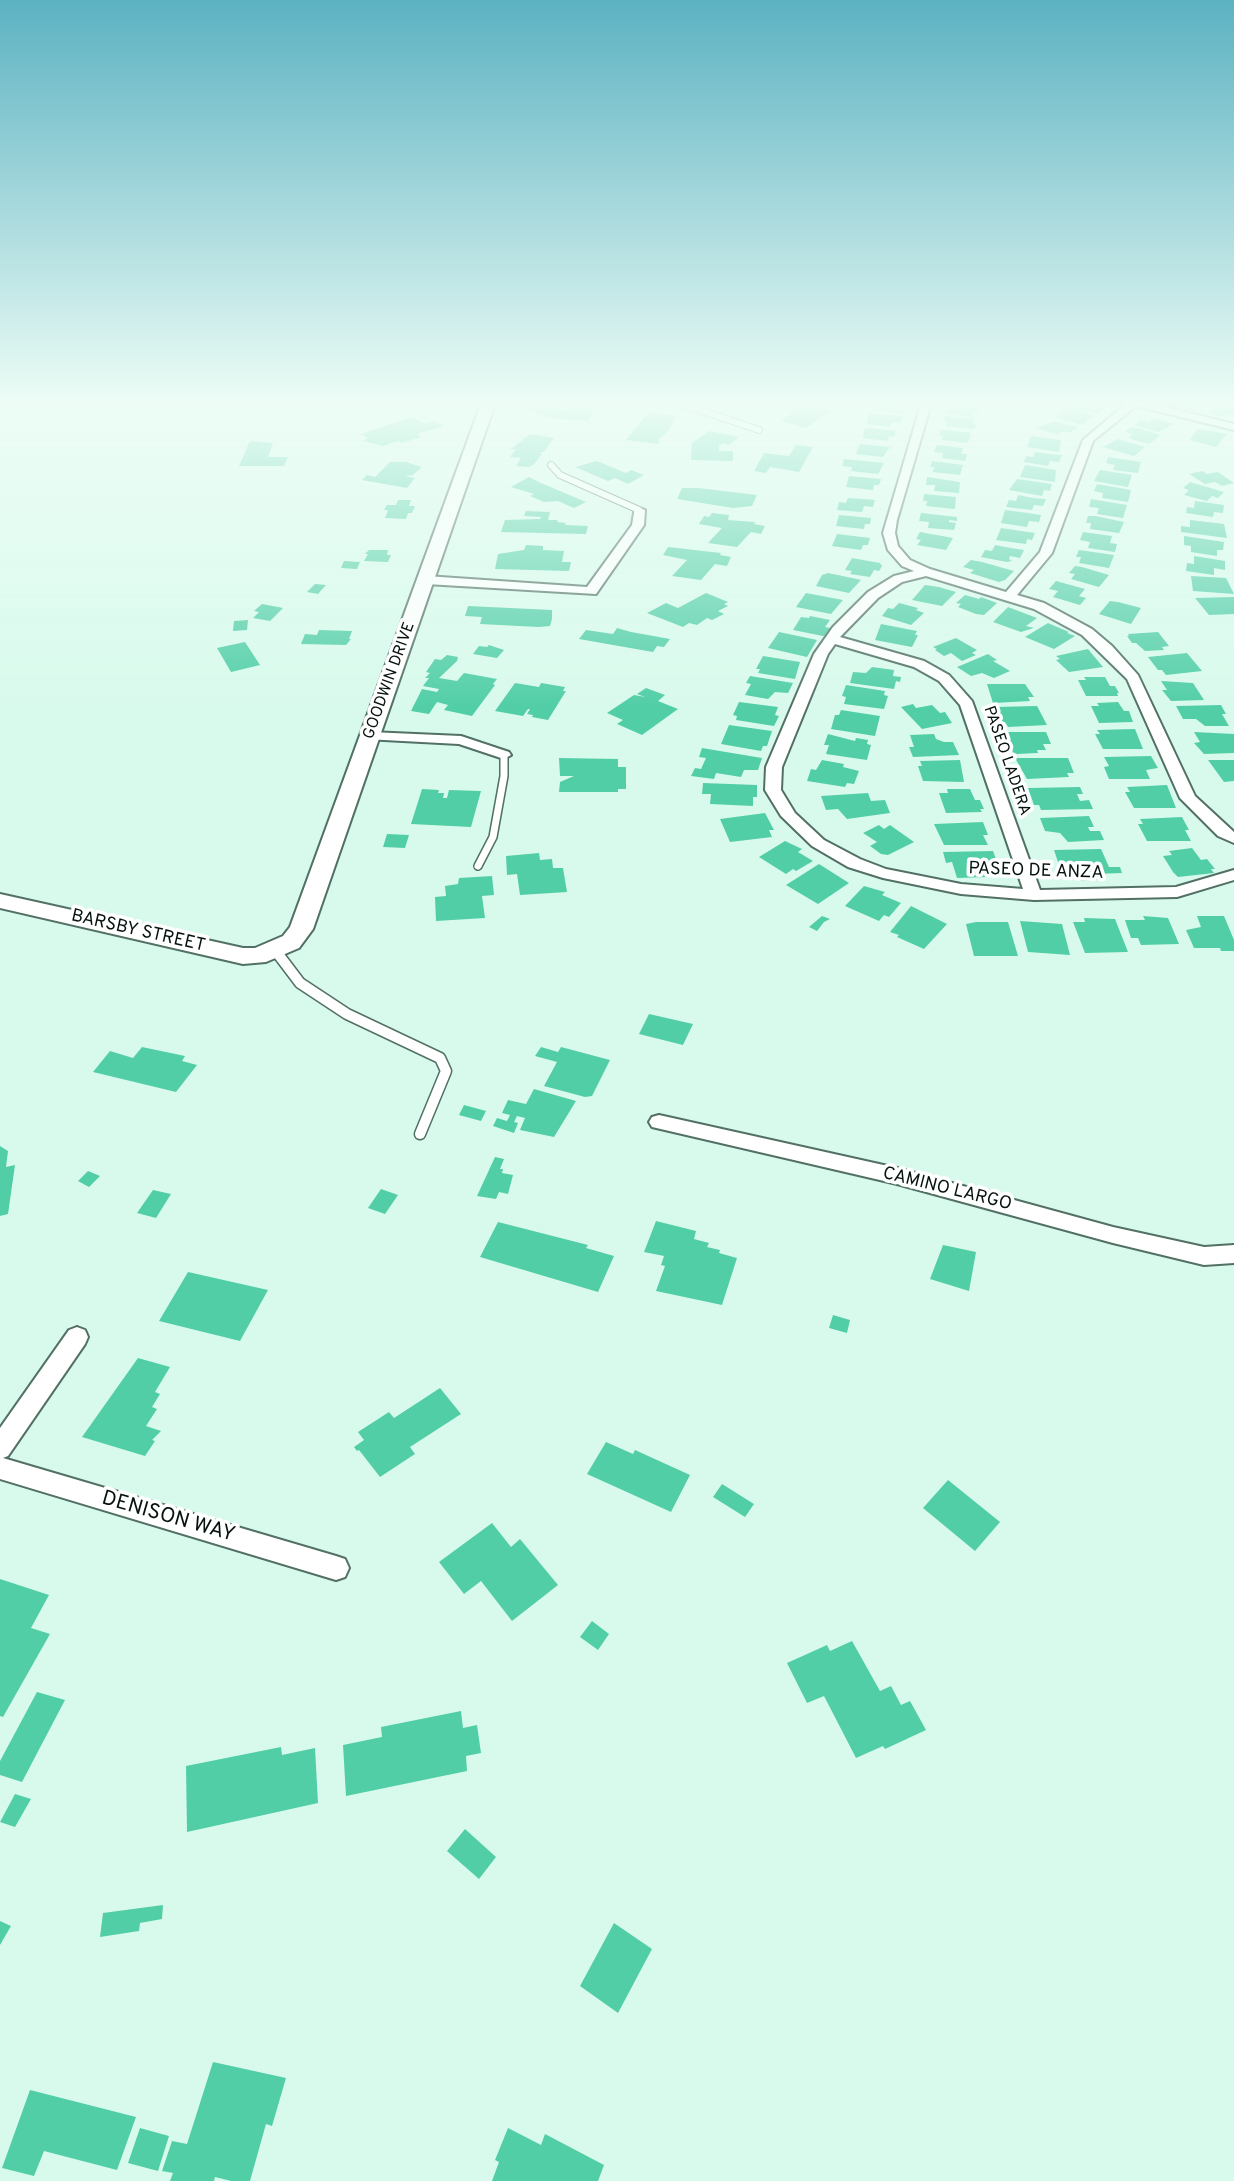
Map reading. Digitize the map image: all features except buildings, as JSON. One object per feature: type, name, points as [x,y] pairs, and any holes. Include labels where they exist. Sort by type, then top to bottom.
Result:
[{"type":"street","name":"GOODWIN DRIVE","points":[[275,950],[291,942],[301,929],[453,503]]},
{"type":"street","points":[[897,503],[889,533],[892,547],[906,563],[926,572],[1039,606],[1087,632],[1107,649],[1133,678],[1188,799],[1224,833],[1234,838]]},
{"type":"street","points":[[1009,597],[1046,553],[1065,503]]},
{"type":"street","points":[[426,580],[591,591],[638,525],[639,510]]},
{"type":"street","name":"PASEO DE ANZA","points":[[926,572],[898,579],[876,593],[838,630],[821,654],[774,767],[773,790],[789,816],[818,843],[853,863],[883,873],[961,889],[1034,895],[1177,892],[1234,875]]},
{"type":"street","name":"PASEO LADERA","points":[[834,639],[919,664],[944,678],[967,704],[1034,895]]},
{"type":"street","points":[[370,736],[461,740],[504,755]]},
{"type":"street","name":"BARSBY STREET","points":[[0,901],[243,956],[258,956],[275,950]]},
{"type":"street","name":"CAMINO LARGO","points":[[659,1122],[897,1176],[1113,1235],[1204,1256],[1234,1254]]},
{"type":"street","points":[[0,1448],[77,1337]]},
{"type":"street","name":"DENISON WAY","points":[[0,1468],[336,1568]]},
{"type":"lane","points":[[623,503],[639,510]]},
{"type":"lane","points":[[478,866],[493,837],[504,776],[504,755]]},
{"type":"lane","points":[[275,950],[300,983],[328,1002],[347,1014],[440,1058],[446,1071],[420,1134]]}]
